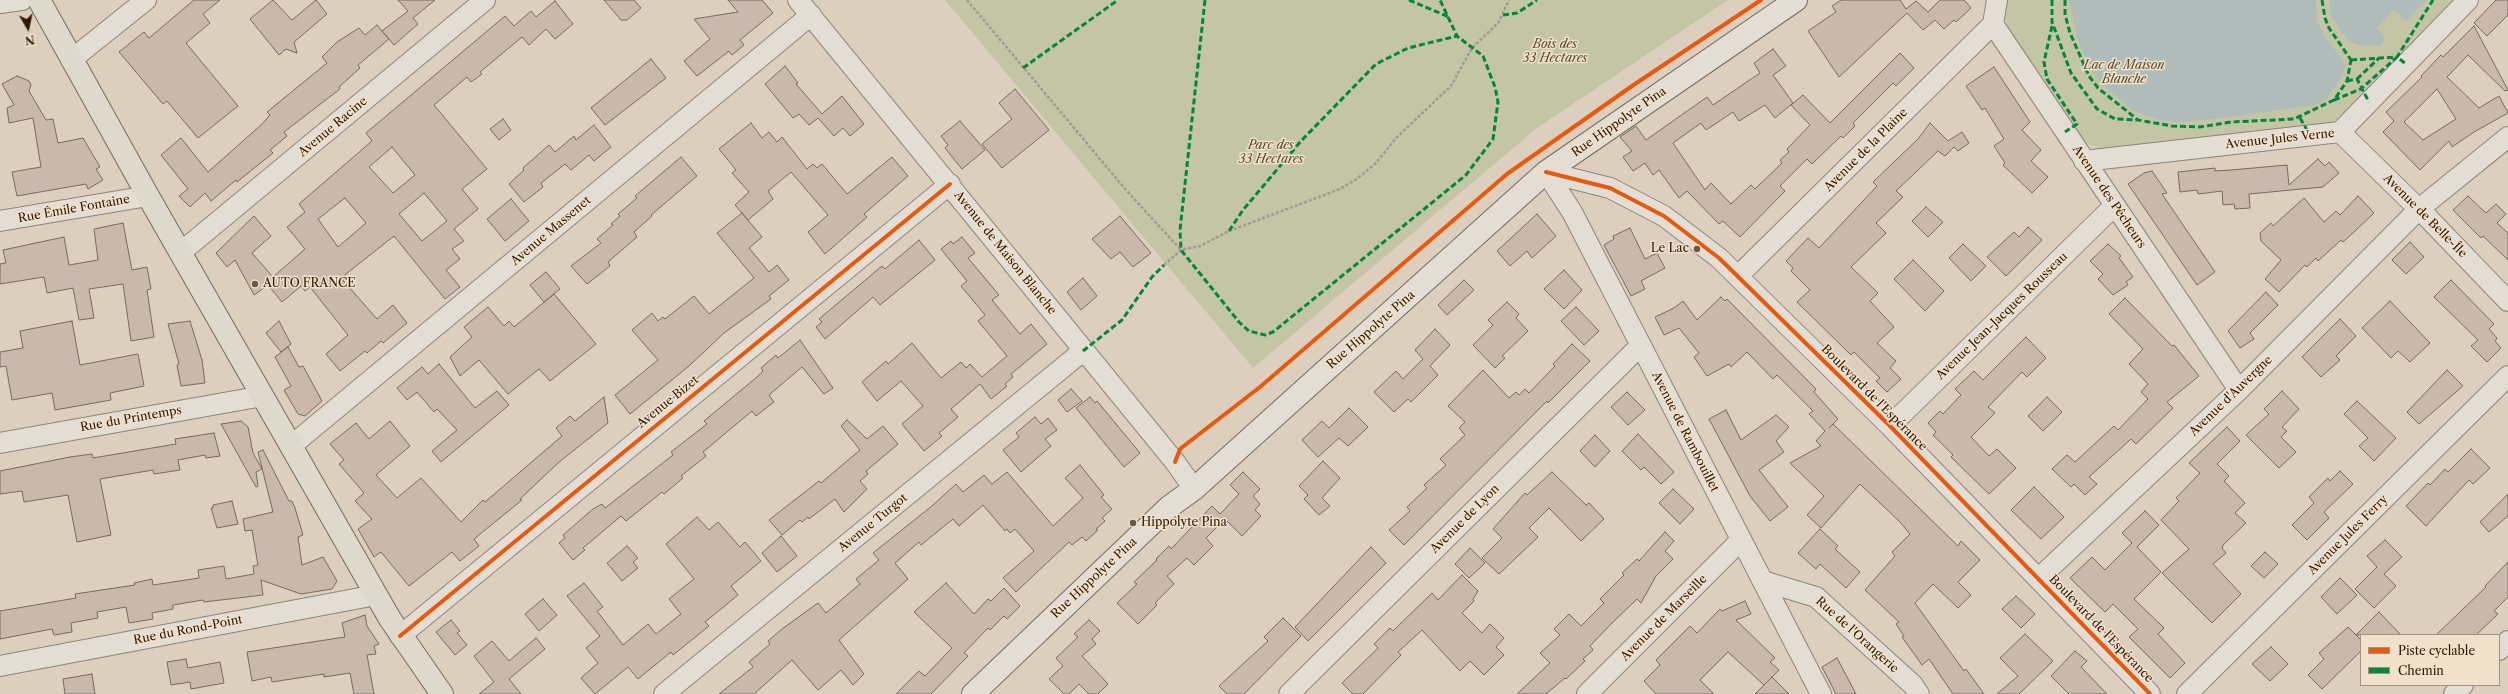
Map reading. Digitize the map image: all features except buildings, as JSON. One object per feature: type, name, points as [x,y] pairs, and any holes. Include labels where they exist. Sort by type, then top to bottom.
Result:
[{"type":"main road","points":[[39,0],[71,60],[180,253],[376,595],[400,636],[442,694]]},
{"type":"main road","name":"Rue Hippolyte Pina","points":[[973,694],[1169,507],[1194,490],[1546,172],[1796,0]]},
{"type":"street","points":[[0,3],[22,0]]},
{"type":"street","points":[[71,60],[146,0]]},
{"type":"street","name":"Avenue Racine","points":[[180,253],[485,0]]},
{"type":"street","name":"Avenue de Maison Blanche","points":[[798,0],[950,184],[1083,351],[1175,462],[1194,490]]},
{"type":"street","points":[[1993,24],[1997,0]]},
{"type":"street","name":"Avenue Jules Verne","points":[[2084,161],[2340,132],[2468,0]]},
{"type":"street","name":"Avenue Massenet","points":[[291,446],[811,16]]},
{"type":"street","name":"Avenue des Pêcheurs","points":[[1993,24],[2239,390]]},
{"type":"street","name":"Avenue de la Plaine","points":[[1738,276],[1993,24]]},
{"type":"street","name":"Avenue de Belle-Île","points":[[2340,132],[2419,209],[2508,301]]},
{"type":"street","name":"Avenue d'Auvergne","points":[[2038,578],[2239,390],[2419,209],[2508,137]]},
{"type":"street","name":"Boulevard de l'Espérance","points":[[1546,172],[1610,188],[1664,216],[1692,236],[1738,276],[1890,426],[2150,694]]},
{"type":"street","name":"Avenue de Rambouillet","points":[[1546,172],[1572,212],[1641,344],[1740,541],[1763,581],[1821,694]]},
{"type":"street","name":"Avenue Bizet","points":[[400,636],[950,184]]},
{"type":"street","name":"Rue Émile Fontaine","points":[[0,221],[148,196]]},
{"type":"street","name":"Avenue Jean-Jacques Rousseau","points":[[1890,426],[2114,206]]},
{"type":"street","name":"Avenue de Lyon","points":[[1289,694],[1641,344]]},
{"type":"street","name":"Avenue Turgot","points":[[664,694],[1083,351]]},
{"type":"street","name":"Avenue Jules Ferry","points":[[2187,694],[2508,376]]},
{"type":"street","name":"Rue du Printemps","points":[[0,443],[263,396]]},
{"type":"street","name":"Avenue de Marseille","points":[[1587,694],[1740,541]]},
{"type":"street","name":"Rue de l'Orangerie","points":[[1763,581],[1816,597],[1913,685],[1920,694]]},
{"type":"street","name":"Rue du Rond-Point","points":[[0,666],[376,595]]},
{"type":"street","points":[[2500,649],[2508,641]]},
{"type":"street","points":[[2454,694],[2462,686]]},
{"type":"path","points":[[967,0],[1126,190],[1181,250]]},
{"type":"path","points":[[1164,264],[1181,250],[1200,246],[1229,232],[1340,188],[1358,178],[1376,163],[1396,138],[1451,86],[1472,48],[1498,23],[1509,0]]},
{"type":"green space","name":"Parc des 33 Hectares","points":[[945,0],[1728,0],[1537,128],[1253,368]]},
{"type":"green space","name":"Lac de Maison Blanche","points":[[2004,0],[2453,0],[2336,120],[2330,124],[2098,148],[2079,140],[2010,35],[2005,19]]},
{"type":"shaded area","name":"Lac de Maison Blanche","points":[[2069,0],[2316,0],[2317,21],[2325,37],[2343,60],[2345,67],[2343,75],[2323,102],[2314,105],[2216,119],[2178,122],[2160,120],[2132,110],[2106,88],[2093,72],[2086,60],[2077,36]]},
{"type":"shaded area","points":[[2329,0],[2427,0],[2406,21],[2394,10],[2376,28],[2385,37],[2382,45],[2363,46],[2350,42],[2342,33],[2331,15]]},
{"type":"marked path","points":[[1023,68],[1118,0]]},
{"type":"marked path","points":[[1205,0],[1180,230],[1181,250],[1239,322],[1249,331],[1265,335],[1273,332],[1466,175],[1493,139],[1498,102],[1495,87],[1483,56],[1457,36],[1440,0]]},
{"type":"marked path","points":[[1409,0],[1449,17]]},
{"type":"marked path","points":[[1503,15],[1517,13],[1537,0]]},
{"type":"marked path","points":[[2052,0],[2052,22],[2071,73],[2097,109],[2115,119],[2138,120],[2172,126],[2200,127],[2231,122],[2294,119],[2334,100],[2347,81],[2351,60]]},
{"type":"marked path","points":[[2065,0],[2065,14],[2070,33],[2089,76],[2098,88],[2138,120]]},
{"type":"marked path","points":[[2322,0],[2325,18],[2329,28],[2351,60]]},
{"type":"marked path","points":[[2351,60],[2397,57],[2433,0]]},
{"type":"marked path","points":[[2052,26],[2044,62],[2047,79],[2077,124],[2065,132]]},
{"type":"marked path","points":[[1229,231],[1243,210],[1301,141],[1376,64],[1408,48],[1457,36]]},
{"type":"marked path","points":[[2334,100],[2361,89],[2397,57],[2406,64]]},
{"type":"marked path","points":[[2357,79],[2379,58]]},
{"type":"marked path","points":[[2347,81],[2357,79],[2369,102]]},
{"type":"marked path","points":[[2300,118],[2310,135]]},
{"type":"marked path","points":[[1083,351],[1122,320],[1152,277],[1164,265]]},
{"type":"cycle path","points":[[1175,462],[1180,449],[1260,387],[1507,174],[1632,86],[1761,0]]},
{"type":"cycle path","points":[[1546,172],[1610,188],[1664,216],[1719,258],[1890,426],[2150,694]]},
{"type":"cycle path","points":[[400,636],[950,184]]},
{"type":"place","name":"Le Lac","points":[[1697,249]]},
{"type":"place","name":"AUTO FRANCE","points":[[255,284]]},
{"type":"place","name":"Hippolyte Pina","points":[[1133,523]]},
{"type":"park label","name":"Bois des 33 Hectares","points":[[1555,52]]}]
